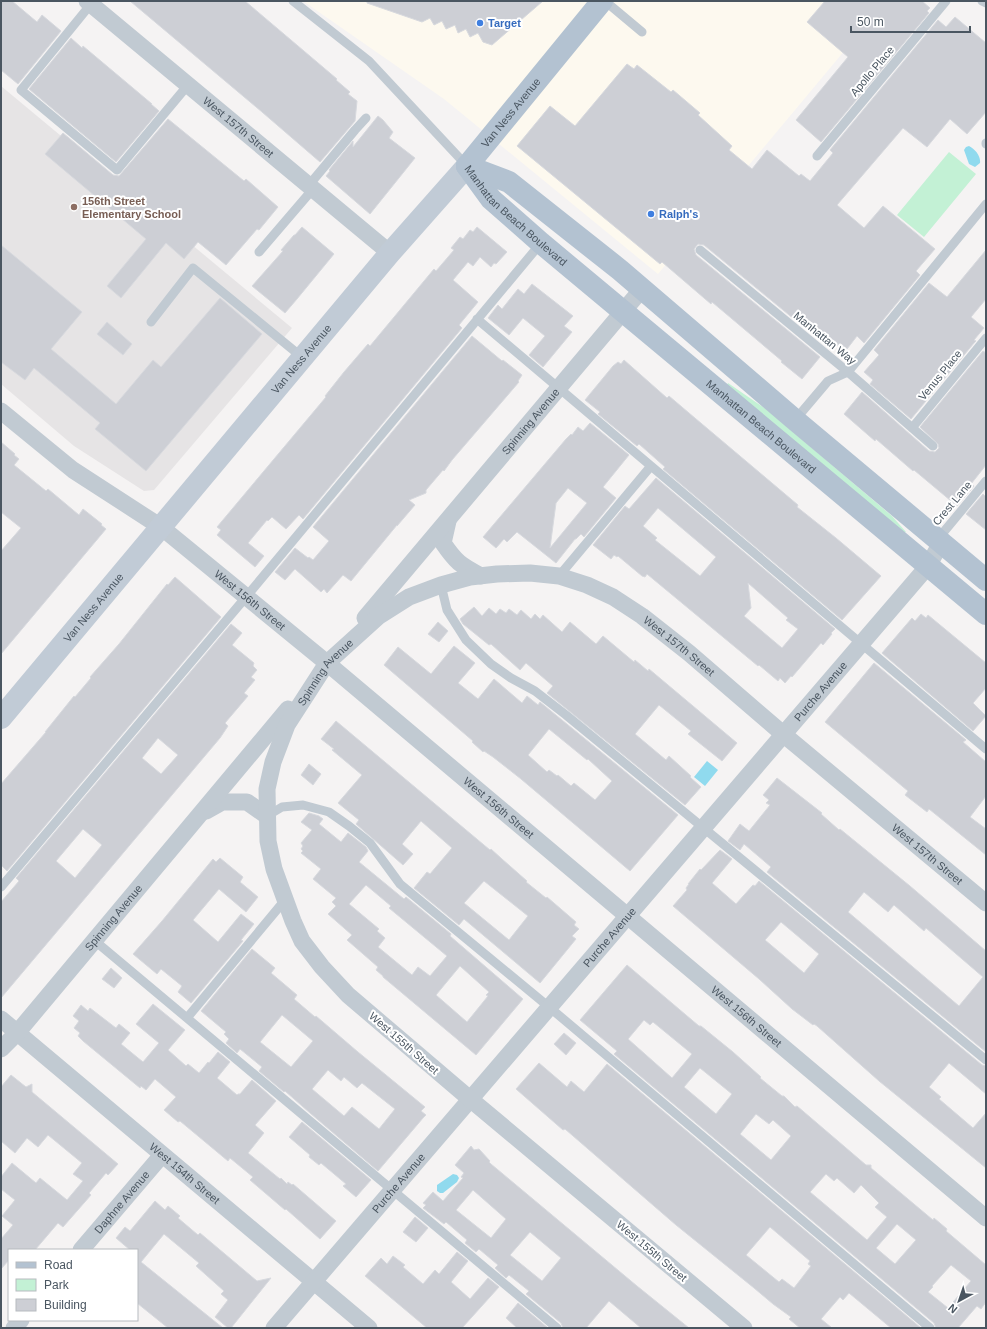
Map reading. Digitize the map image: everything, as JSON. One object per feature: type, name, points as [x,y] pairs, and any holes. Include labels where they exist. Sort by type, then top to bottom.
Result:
[{"type":"main road","name":"Van Ness Avenue","points":[[1,718],[390,253],[467,166],[603,1]]},
{"type":"main road","name":"Manhattan Beach Boulevard","points":[[467,166],[490,199],[986,614]]},
{"type":"main road","name":"Manhattan Beach Boulevard","points":[[467,166],[509,182],[620,270],[986,580]]},
{"type":"street","name":"West 157th Street","points":[[89,3],[390,253]]},
{"type":"street","name":"Spinning Avenue","points":[[1,1049],[17,1033],[95,941],[642,289]]},
{"type":"street","name":"West 156th Street","points":[[1,411],[73,470],[161,527],[327,663],[986,1218]]},
{"type":"street","points":[[448,521],[443,543],[454,559],[464,567],[481,576]]},
{"type":"street","name":"Purche Avenue","points":[[274,1328],[928,566],[939,541]]},
{"type":"street","name":"West 157th Street","points":[[327,663],[379,616],[409,597],[441,585],[481,576],[530,573],[559,576],[587,585],[613,597],[642,616],[986,903]]},
{"type":"street","name":"West 155th Street","points":[[327,663],[287,725],[273,762],[267,790],[268,841],[274,869],[292,921],[302,941],[322,967],[348,995],[744,1328]]},
{"type":"street","points":[[199,816],[222,802],[247,802],[267,816]]},
{"type":"street","name":"West 154th Street","points":[[1,1020],[369,1328]]},
{"type":"street","name":"Daphne Avenue","points":[[82,1249],[162,1155]]},
{"type":"lane","points":[[293,1],[369,61],[467,166]]},
{"type":"lane","points":[[603,1],[642,32]]},
{"type":"lane","name":"Apollo Place","points":[[817,156],[946,1]]},
{"type":"lane","points":[[982,1],[986,2]]},
{"type":"lane","points":[[89,3],[21,90],[117,170],[188,85]]},
{"type":"lane","points":[[259,252],[366,118]]},
{"type":"lane","points":[[796,420],[828,381],[848,372],[986,204]]},
{"type":"lane","points":[[1,887],[246,597],[541,243]]},
{"type":"lane","name":"Manhattan Way","points":[[700,250],[848,372],[933,446]]},
{"type":"lane","points":[[151,322],[193,268],[303,358]]},
{"type":"lane","points":[[477,319],[986,749]]},
{"type":"lane","name":"Venus Place","points":[[912,428],[986,338]]},
{"type":"lane","points":[[559,576],[652,466]]},
{"type":"lane","name":"Crest Lane","points":[[939,541],[986,481]]},
{"type":"lane","points":[[441,585],[447,610],[466,640],[486,659],[511,678],[535,690],[566,714],[986,1060]]},
{"type":"lane","points":[[267,816],[282,807],[303,805],[329,812],[370,843],[400,884],[549,1006],[930,1328]]},
{"type":"lane","points":[[188,1018],[285,900]]},
{"type":"lane","points":[[95,941],[557,1328]]},
{"type":"shaded area","points":[[303,1],[886,1],[658,274],[444,99]]},
{"type":"shaded area","name":"156th Street Elementary School","points":[[1,86],[292,328],[154,490],[144,491],[74,446],[1,384]]},
{"type":"green space","points":[[949,152],[976,174],[924,237],[897,215]]},
{"type":"green space","points":[[728,383],[766,409],[892,516],[906,532],[903,533],[727,385]]},
{"type":"water","points":[[969,146],[979,155],[980,158],[980,163],[975,167],[969,164],[964,150]]},
{"type":"water","points":[[707,761],[718,770],[705,786],[694,777]]},
{"type":"water","points":[[453,1174],[457,1175],[459,1178],[457,1182],[443,1193],[437,1191],[437,1185]]},
{"type":"building","points":[[1,1],[12,1],[37,22],[42,15],[61,31],[18,84],[1,70]]},
{"type":"building","points":[[130,1],[245,1],[337,79],[336,80],[350,92],[348,94],[357,101],[355,121],[320,162]]},
{"type":"building","name":"Target","points":[[367,1],[543,1],[492,45],[483,42],[478,33],[470,37],[466,29],[458,33],[455,25],[446,29],[442,21],[434,25],[430,18],[422,22],[367,3]]},
{"type":"building","points":[[825,1],[922,1],[930,8],[927,11],[929,13],[821,142],[796,120],[848,57],[807,22]]},
{"type":"building","points":[[955,17],[986,43],[986,112],[967,134],[950,119],[927,147],[903,128],[837,205],[864,228],[883,206],[935,249],[916,271],[920,275],[864,343],[857,336],[847,349],[840,343],[835,348],[831,344],[828,347],[704,245],[698,244],[694,249],[696,255],[820,357],[802,379],[712,302],[711,304],[662,262],[660,264],[517,146],[550,106],[575,126],[627,64],[634,69],[637,65],[671,92],[673,90],[700,113],[698,115],[732,146],[729,150],[752,169],[767,150],[799,176],[801,174],[810,181],[833,153],[830,150],[938,20],[946,27]]},
{"type":"building","points":[[71,38],[82,48],[83,46],[159,111],[116,162],[29,89]]},
{"type":"building","points":[[378,116],[393,132],[389,138],[415,158],[370,214],[326,176],[330,171],[329,170],[353,141],[353,147]]},
{"type":"building","points":[[168,119],[244,181],[246,179],[278,207],[259,230],[257,229],[226,265],[198,242],[184,259],[166,243],[121,298],[107,286],[146,239],[45,154],[63,133],[113,175],[119,176]]},
{"type":"building","points":[[302,227],[334,254],[285,313],[252,286]]},
{"type":"building","points":[[477,227],[507,252],[496,264],[494,263],[491,267],[480,257],[473,266],[468,262],[453,280],[478,302],[459,325],[462,328],[303,519],[299,515],[286,529],[272,517],[268,521],[267,520],[248,543],[264,556],[255,567],[217,535],[221,530],[217,527],[326,397],[325,396],[344,372],[368,344],[370,346],[434,269],[436,271],[454,250],[451,248],[460,237],[463,239],[470,230],[473,232]]},
{"type":"building","points":[[1,245],[82,312],[51,349],[116,404],[153,360],[161,367],[220,298],[262,334],[146,471],[95,429],[100,423],[34,368],[25,380],[1,362]]},
{"type":"building","points":[[986,250],[986,299],[971,317],[984,328],[974,340],[976,341],[911,419],[870,384],[873,380],[864,372],[879,355],[874,350],[929,283],[947,297]]},
{"type":"building","points":[[532,284],[573,316],[564,326],[572,332],[543,367],[529,355],[545,336],[523,318],[509,335],[488,318],[498,305],[502,309],[518,289],[524,294]]},
{"type":"building","points":[[107,322],[132,344],[123,355],[97,334]]},
{"type":"building","points":[[472,336],[502,361],[503,360],[522,375],[518,381],[519,382],[444,471],[443,470],[426,490],[426,493],[409,500],[415,505],[351,581],[343,575],[327,593],[324,589],[321,592],[295,569],[285,580],[275,572],[295,548],[313,560],[329,541],[313,527]]},
{"type":"building","points":[[983,351],[986,353],[986,465],[971,484],[974,486],[957,506],[876,439],[875,441],[844,414],[862,392],[929,451],[935,452],[939,448],[938,444],[920,427]]},
{"type":"building","points":[[624,360],[667,398],[669,396],[798,505],[797,507],[881,576],[842,620],[663,469],[665,467],[639,444],[637,446],[598,414],[600,412],[585,400],[613,366],[618,362],[621,364]]},
{"type":"building","points":[[590,423],[629,455],[603,487],[616,498],[584,537],[581,534],[575,539],[556,563],[517,532],[507,542],[504,539],[496,548],[483,537],[566,439],[571,434],[572,435],[578,427],[583,431]],"holes":[[[568,488],[587,503],[550,548],[556,503]]]},
{"type":"building","points":[[1,442],[19,459],[14,465],[46,491],[48,489],[79,515],[83,509],[106,529],[1,654],[1,551],[21,528],[1,512]]},
{"type":"building","points":[[656,478],[835,629],[823,645],[821,643],[792,677],[791,676],[785,683],[780,678],[778,681],[647,574],[645,577],[642,576],[618,556],[617,557],[614,555],[611,559],[593,545],[625,506],[629,509]],"holes":[[[658,508],[716,557],[700,576],[655,540],[657,538],[643,526]],[[748,583],[788,618],[786,620],[798,629],[782,648],[744,616],[751,608]]]},
{"type":"building","points":[[983,494],[986,497],[986,530],[966,514]]},
{"type":"building","points":[[175,577],[221,617],[7,871],[1,865],[1,784],[46,732],[74,696],[75,697],[91,678],[90,677],[119,644],[167,584],[168,585]]},
{"type":"building","points":[[474,607],[482,616],[489,608],[496,614],[500,609],[506,613],[509,609],[517,615],[521,610],[531,619],[535,614],[540,619],[543,615],[562,632],[570,622],[596,644],[603,636],[634,662],[635,660],[648,671],[649,669],[737,743],[722,761],[688,734],[691,731],[659,705],[635,734],[666,760],[669,756],[701,787],[685,805],[547,693],[553,686],[526,663],[520,670],[491,644],[489,645],[463,624],[460,619]]},
{"type":"building","points":[[921,614],[926,618],[928,615],[986,663],[986,688],[973,703],[986,716],[973,731],[882,653],[912,618],[915,621]]},
{"type":"building","points":[[438,622],[448,631],[439,642],[428,634]]},
{"type":"building","points":[[231,624],[242,633],[232,645],[254,663],[253,666],[257,670],[251,677],[255,680],[244,693],[248,696],[225,723],[228,726],[220,738],[1,998],[1,902],[19,881],[16,878]],"holes":[[[158,738],[178,755],[161,774],[142,758]],[[83,829],[102,845],[75,878],[56,861]]]},
{"type":"building","points":[[454,646],[475,663],[458,683],[478,699],[494,679],[522,703],[527,696],[538,705],[540,702],[678,815],[630,871],[521,779],[493,757],[484,751],[483,752],[472,742],[473,741],[384,665],[398,647],[431,674]],"holes":[[[549,729],[587,760],[588,759],[612,781],[595,800],[574,783],[571,786],[558,775],[557,776],[549,770],[547,772],[528,755]]]},
{"type":"building","points":[[874,663],[966,740],[963,742],[986,762],[986,796],[970,817],[986,829],[986,855],[929,809],[927,812],[905,795],[908,791],[825,722]]},
{"type":"building","points":[[336,721],[490,850],[491,849],[527,881],[526,882],[546,898],[547,897],[576,922],[574,925],[579,929],[572,936],[576,939],[540,983],[464,919],[459,925],[414,888],[427,872],[430,874],[452,848],[421,821],[402,844],[413,854],[403,865],[356,824],[359,820],[338,803],[362,775],[321,739]],"holes":[[[484,881],[528,916],[509,940],[464,903]]]},
{"type":"building","points":[[309,764],[321,774],[313,785],[301,775]]},
{"type":"building","points":[[777,778],[822,813],[821,814],[839,830],[840,829],[910,886],[986,951],[986,1052],[767,872],[771,867],[744,844],[740,850],[728,841],[740,824],[749,831],[770,805],[766,803],[769,800],[763,795]],"holes":[[[864,892],[888,912],[894,905],[924,931],[926,928],[983,977],[959,1006],[848,912]]]},
{"type":"building","points":[[309,813],[319,816],[323,819],[319,824],[341,842],[348,833],[366,847],[368,851],[359,862],[404,899],[406,897],[451,934],[450,936],[523,999],[476,1055],[383,977],[376,970],[378,967],[347,940],[352,935],[328,914],[336,906],[332,902],[336,898],[313,879],[321,869],[301,853],[303,851],[301,849],[303,846],[301,843],[312,830],[301,822]],"holes":[[[366,885],[391,906],[389,908],[447,956],[430,976],[418,967],[412,975],[378,947],[385,938],[377,931],[379,929],[349,904]],[[460,966],[489,992],[486,995],[488,996],[467,1022],[436,995]]]},
{"type":"building","points":[[720,850],[732,859],[712,883],[736,904],[753,885],[755,886],[759,881],[982,1065],[986,1066],[986,1094],[949,1063],[929,1087],[941,1097],[939,1099],[973,1128],[986,1113],[986,1168],[879,1081],[817,1026],[814,1024],[813,1025],[792,1009],[673,906],[687,890],[686,888],[688,884],[700,869],[701,870]],"holes":[[[781,922],[819,954],[804,973],[765,940]]]},
{"type":"building","points":[[220,858],[243,877],[240,882],[258,897],[246,912],[219,889],[193,920],[218,942],[241,914],[254,924],[241,940],[243,941],[191,1003],[178,992],[182,986],[161,969],[157,974],[133,954],[213,859],[216,862]]},
{"type":"building","points":[[252,949],[275,968],[271,973],[297,995],[294,999],[425,1107],[421,1111],[426,1115],[378,1171],[285,1091],[284,1092],[259,1071],[262,1067],[240,1049],[237,1053],[226,1043],[229,1039],[224,1034],[226,1032],[201,1011]],"holes":[[[282,1015],[313,1041],[291,1067],[260,1042]],[[328,1070],[341,1081],[344,1077],[357,1088],[362,1083],[395,1109],[379,1129],[352,1107],[344,1116],[312,1089]]]},
{"type":"building","points":[[627,965],[699,1026],[701,1026],[733,1052],[761,1077],[760,1078],[784,1096],[795,1107],[797,1106],[866,1165],[871,1165],[871,1168],[933,1220],[934,1218],[947,1229],[946,1231],[986,1265],[986,1302],[981,1309],[977,1306],[958,1328],[936,1328],[934,1323],[614,1054],[617,1051],[580,1020]],"holes":[[[644,1020],[650,1025],[653,1022],[692,1054],[672,1078],[628,1039]],[[700,1068],[732,1094],[716,1114],[684,1087]],[[756,1114],[769,1124],[773,1120],[791,1136],[771,1160],[740,1134]],[[826,1174],[834,1181],[837,1178],[854,1193],[861,1185],[879,1203],[875,1207],[887,1217],[867,1240],[810,1192]],[[897,1224],[916,1240],[895,1264],[876,1248]],[[951,1265],[971,1281],[948,1308],[928,1292],[933,1287],[932,1286]]]},
{"type":"building","points":[[111,968],[122,978],[114,988],[102,979]]},
{"type":"building","points":[[153,1004],[185,1030],[168,1050],[186,1066],[188,1064],[199,1073],[218,1052],[230,1062],[217,1078],[237,1095],[240,1094],[252,1080],[276,1101],[255,1125],[264,1133],[248,1153],[287,1184],[288,1182],[292,1185],[293,1184],[336,1221],[320,1239],[250,1180],[253,1177],[230,1158],[228,1161],[180,1121],[178,1122],[164,1110],[176,1097],[155,1079],[146,1090],[141,1086],[140,1088],[83,1041],[78,1036],[80,1033],[74,1028],[79,1021],[73,1016],[81,1005],[88,1011],[90,1008],[116,1028],[119,1024],[130,1033],[121,1044],[143,1062],[159,1043],[136,1024]]},
{"type":"building","points":[[564,1033],[576,1043],[566,1055],[554,1044]]},
{"type":"building","points":[[539,1063],[567,1087],[571,1081],[584,1092],[607,1064],[921,1328],[891,1328],[849,1293],[843,1300],[840,1297],[821,1319],[832,1328],[800,1328],[789,1319],[791,1317],[676,1225],[565,1129],[563,1130],[516,1089]],"holes":[[[770,1227],[810,1261],[808,1264],[811,1266],[794,1288],[782,1279],[779,1282],[746,1255]]]},
{"type":"building","points":[[11,1075],[26,1087],[32,1084],[32,1092],[118,1164],[108,1175],[106,1173],[89,1193],[91,1195],[63,1227],[58,1223],[36,1249],[8,1249],[8,1261],[1,1269],[1,1239],[13,1225],[2,1216],[15,1200],[1,1189],[1,1177],[12,1163],[36,1183],[40,1178],[67,1200],[83,1181],[73,1174],[82,1163],[48,1135],[38,1147],[27,1138],[15,1153],[1,1141],[1,1087]]},
{"type":"building","points":[[302,1122],[371,1180],[356,1197],[343,1186],[346,1184],[321,1163],[319,1165],[309,1157],[310,1155],[289,1137]]},
{"type":"building","points":[[471,1146],[474,1150],[479,1149],[491,1164],[689,1328],[641,1328],[609,1301],[586,1328],[563,1328],[561,1323],[526,1294],[529,1291],[509,1275],[506,1278],[495,1268],[498,1265],[479,1249],[476,1252],[465,1243],[467,1240],[446,1222],[444,1224],[423,1208],[426,1205],[423,1203],[433,1192],[443,1201],[463,1178],[461,1177],[464,1173],[455,1165]],"holes":[[[473,1190],[506,1219],[491,1238],[456,1210]],[[530,1232],[561,1258],[542,1281],[510,1255]]]},
{"type":"building","points":[[155,1201],[165,1210],[168,1206],[180,1216],[178,1218],[198,1235],[200,1233],[257,1281],[271,1278],[231,1328],[228,1328],[215,1317],[228,1300],[221,1294],[224,1291],[196,1266],[199,1263],[164,1234],[141,1262],[223,1328],[168,1328],[138,1304],[138,1249],[129,1249],[116,1238],[125,1227],[130,1231]]},
{"type":"building","points":[[415,1217],[428,1228],[416,1242],[403,1232]]},
{"type":"building","points":[[457,1252],[468,1261],[451,1282],[470,1299],[488,1278],[499,1287],[462,1328],[427,1328],[365,1276],[381,1258],[387,1264],[393,1256],[405,1265],[403,1267],[423,1284],[435,1270],[439,1274]]},
{"type":"building","points":[[518,1303],[548,1328],[517,1328],[506,1318]]},
{"type":"place","name":"Target","points":[[480,23]]},
{"type":"place","name":"156th Street Elementary School","points":[[74,207]]},
{"type":"place","name":"Ralph's","points":[[651,214]]}]
